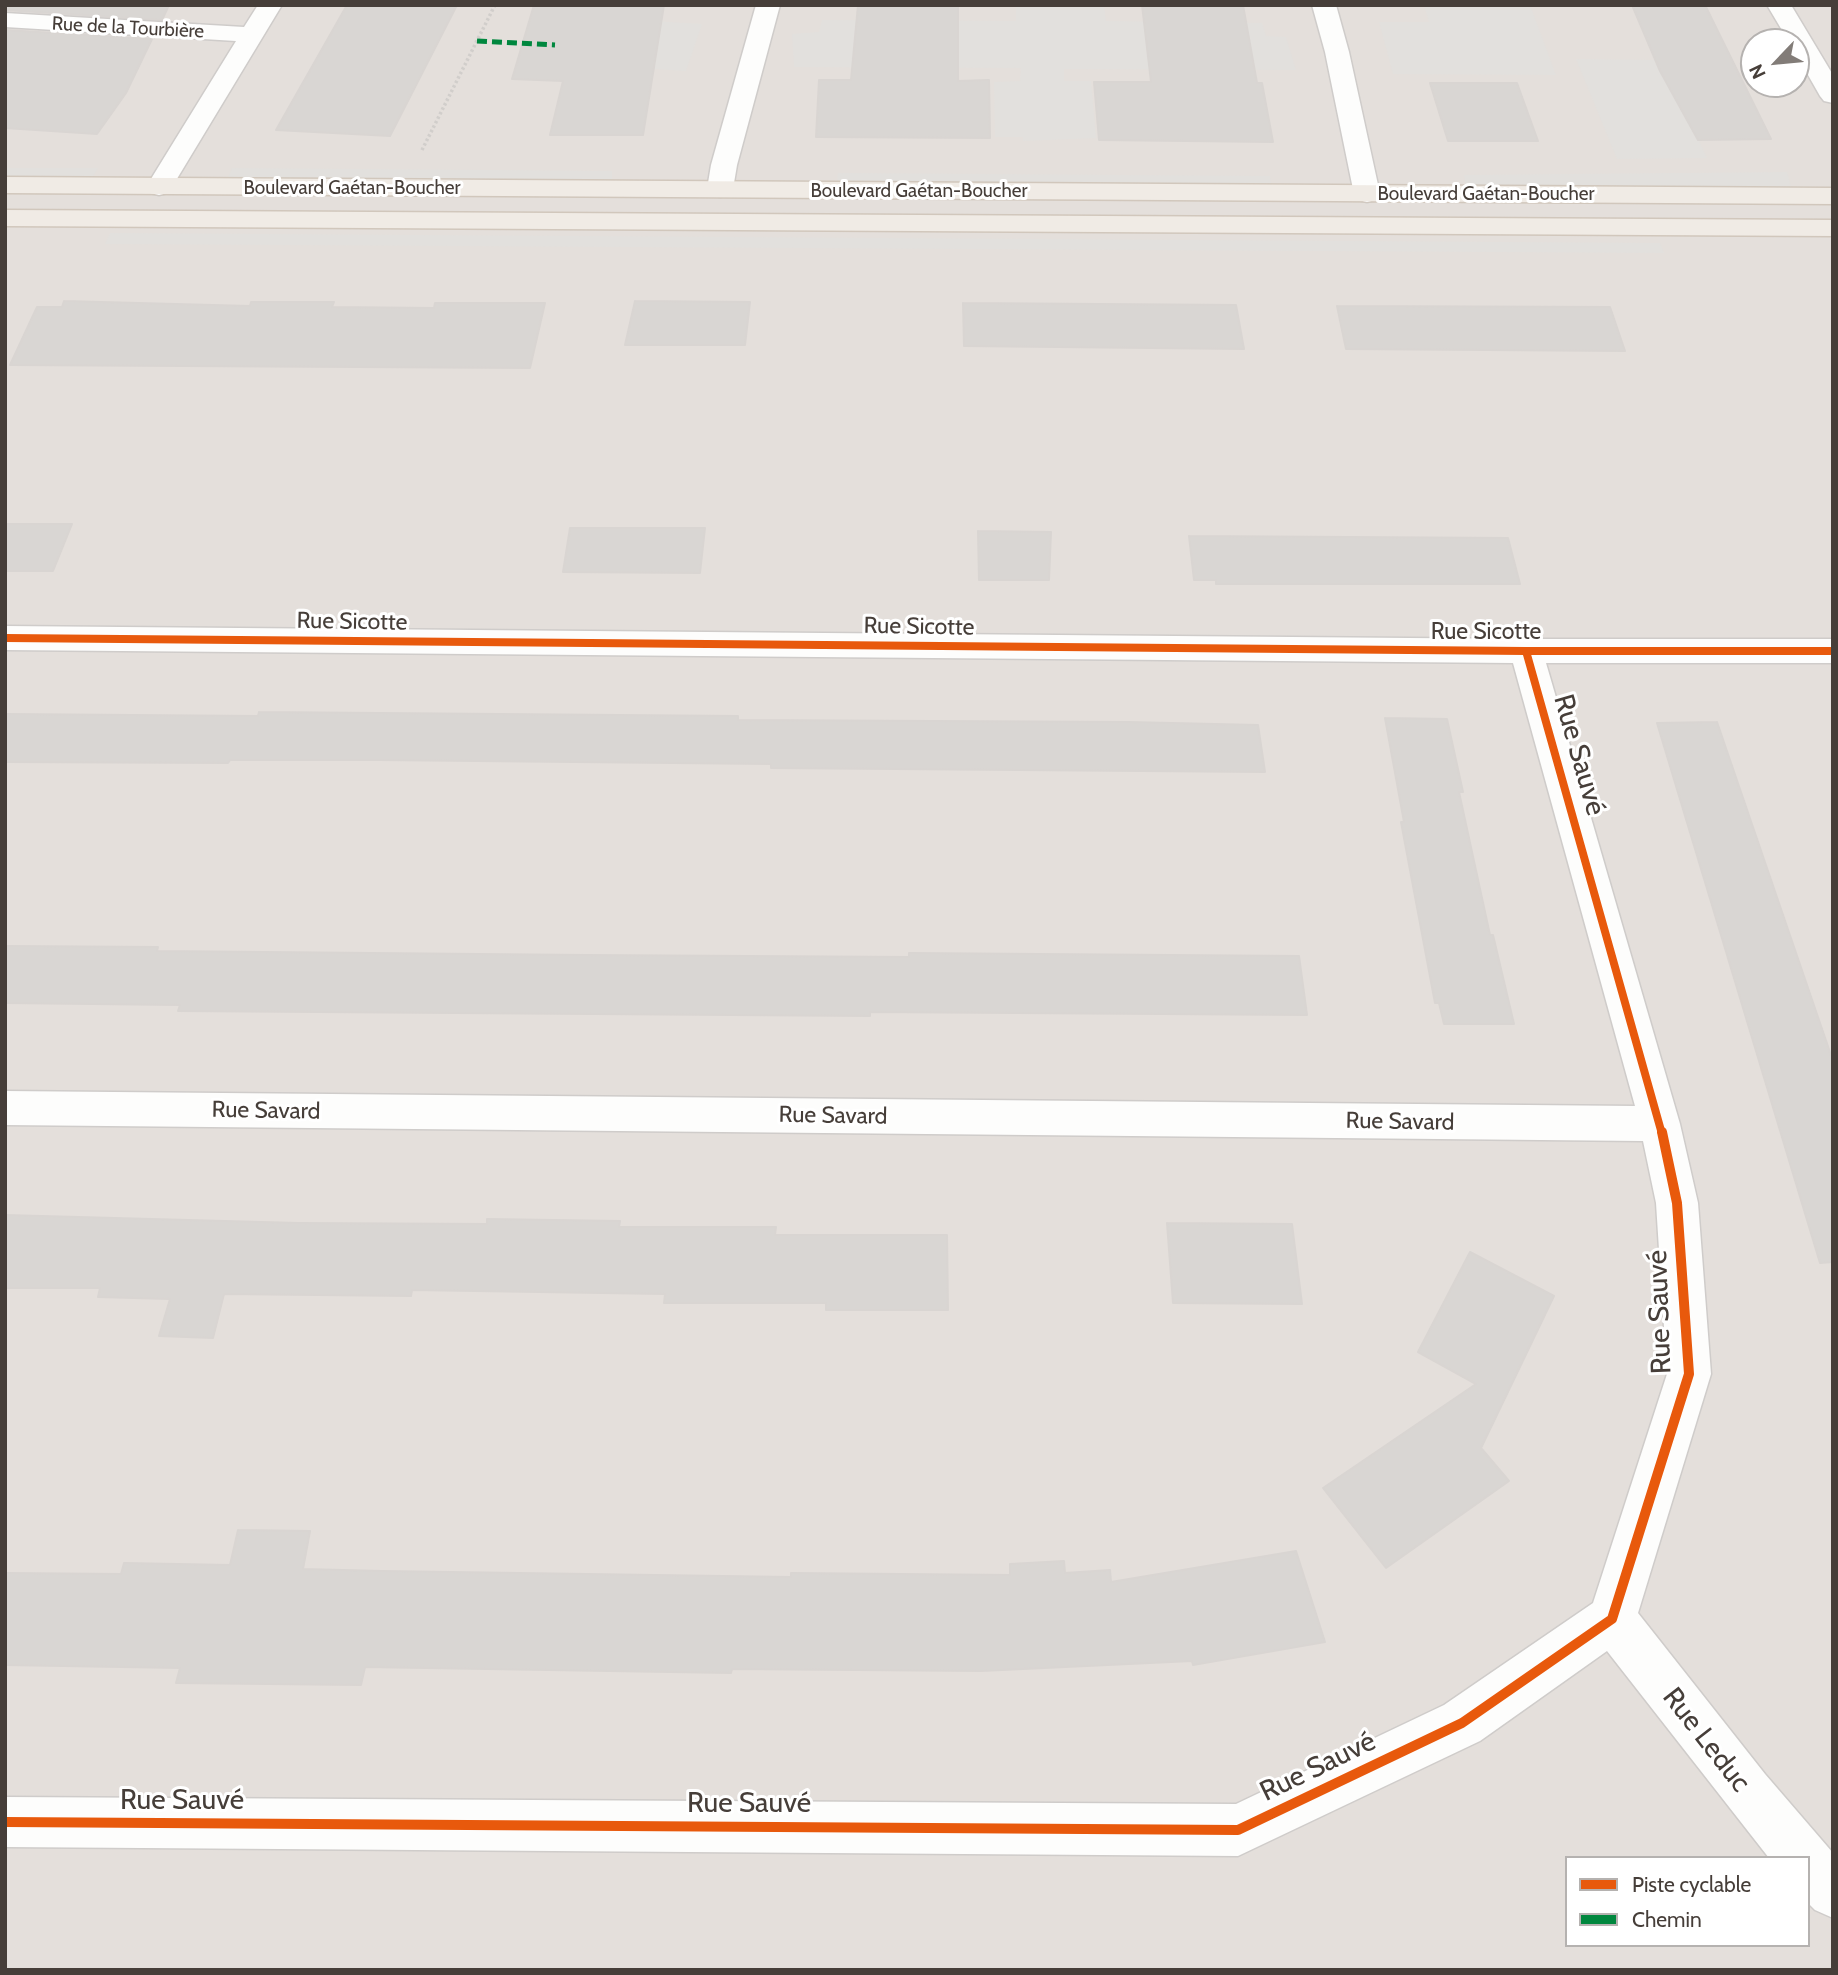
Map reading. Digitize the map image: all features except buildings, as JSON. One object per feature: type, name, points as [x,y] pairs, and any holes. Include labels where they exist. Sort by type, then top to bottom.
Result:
[{"type":"main road","name":"Boulevard Gaétan-Boucher","points":[[5,185],[1833,196]]},
{"type":"main road","name":"Boulevard Gaétan-Boucher","points":[[5,218],[1833,228]]},
{"type":"street","points":[[159,187],[270,5]]},
{"type":"street","points":[[720,190],[724,165],[768,5]]},
{"type":"street","points":[[1324,5],[1337,52],[1367,194]]},
{"type":"street","points":[[1779,5],[1833,96]]},
{"type":"street","name":"Rue de la Tourbière","points":[[5,20],[251,35]]},
{"type":"street","name":"Rue Sicotte","points":[[5,638],[1526,651],[1833,651]]},
{"type":"street","name":"Rue Sauvé","points":[[5,1822],[1238,1830],[1462,1723],[1612,1619],[1689,1374],[1677,1203],[1660,1124],[1526,651]]},
{"type":"street","name":"Rue Savard","points":[[5,1108],[1660,1124]]},
{"type":"street","name":"Rue Leduc","points":[[1612,1619],[1746,1793],[1801,1856]]},
{"type":"street","points":[[1810,1866],[1833,1892]]},
{"type":"path","points":[[420,155],[495,5]]},
{"type":"shaded area","points":[[5,5],[1833,5],[1833,1970],[5,1970]]},
{"type":"shaded area","points":[[1016,5],[1104,5],[1106,21],[1262,23],[1266,36],[1286,37],[1296,70],[1064,69],[1064,81],[1091,81],[1096,138],[1023,141],[1023,137],[995,137],[994,82],[1020,81],[1021,68],[794,67],[792,34],[819,32],[822,20],[1016,21]]},
{"type":"shaded area","points":[[1424,5],[1530,5],[1556,75],[1393,74],[1379,22],[1429,22]]},
{"type":"shaded area","points":[[556,15],[702,24],[686,71],[535,61]]},
{"type":"shaded area","points":[[1576,59],[1662,60],[1707,158],[1617,159]]},
{"type":"shaded area","points":[[5,168],[98,168],[92,178],[5,177]]},
{"type":"shaded area","points":[[232,168],[612,171],[612,180],[228,178]]},
{"type":"shaded area","points":[[1787,172],[1791,187],[1466,185],[1464,175]]},
{"type":"shaded area","points":[[838,173],[1270,176],[1271,184],[837,182]]},
{"type":"shaded area","points":[[110,233],[1660,243],[1664,253],[105,244]]},
{"type":"marked path","points":[[477,41],[555,45]]},
{"type":"cycle path","points":[[5,638],[1526,651],[1833,651]]},
{"type":"cycle path","points":[[5,1822],[1238,1830],[1462,1723],[1612,1619],[1689,1374],[1677,1203],[1660,1124],[1526,651]]}]
